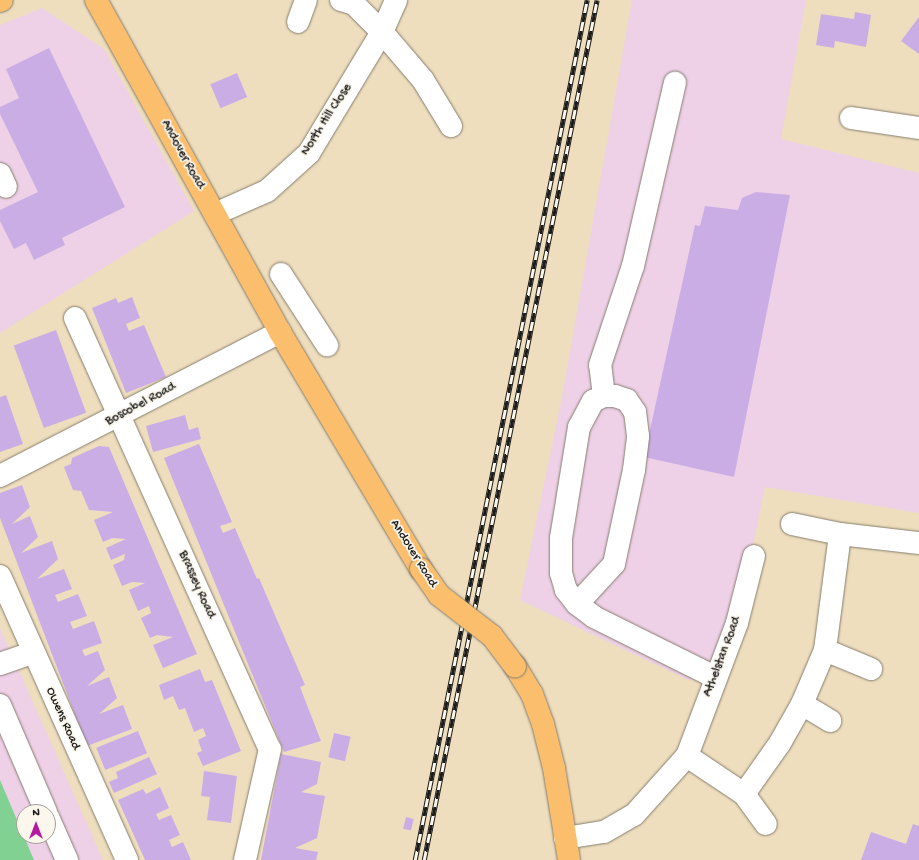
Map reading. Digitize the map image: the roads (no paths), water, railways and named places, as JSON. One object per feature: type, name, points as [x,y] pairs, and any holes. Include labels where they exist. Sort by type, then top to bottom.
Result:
[{"type":"main road","name":"Andover Road","points":[[96,0],[280,332],[421,570],[439,595],[492,636],[515,666],[532,694],[543,724],[554,768],[569,860]]},
{"type":"street","points":[[298,22],[306,0]]},
{"type":"street","points":[[341,0],[354,4],[382,32],[423,80],[451,126]]},
{"type":"street","name":"North Hill Close","points":[[215,214],[266,190],[309,153],[382,32],[396,0]]},
{"type":"street","points":[[604,396],[600,365],[633,266],[675,83]]},
{"type":"street","points":[[850,118],[919,128]]},
{"type":"street","points":[[281,274],[327,345]]},
{"type":"street","points":[[268,310],[295,296]]},
{"type":"street","name":"Brassey Road","points":[[75,318],[270,750],[245,860]]},
{"type":"street","name":"Boscobel Road","points":[[0,476],[120,417],[280,332]]},
{"type":"street","points":[[577,604],[614,564],[634,470],[638,436],[635,412],[627,400],[604,396],[593,402],[578,427],[561,538],[561,574],[566,590],[577,604],[594,617],[715,677]]},
{"type":"street","points":[[792,524],[840,534],[919,543]]},
{"type":"street","points":[[744,794],[780,742],[802,704],[825,650],[840,534]]},
{"type":"street","name":"Athelstan Road","points":[[565,838],[604,832],[634,815],[687,756],[715,677],[737,623],[754,556]]},
{"type":"street","name":"Owens Road","points":[[0,576],[32,652],[127,860]]},
{"type":"street","points":[[825,650],[871,669]]},
{"type":"street","points":[[0,664],[32,652]]},
{"type":"street","points":[[802,704],[830,721]]},
{"type":"street","points":[[0,705],[43,804]]},
{"type":"street","points":[[687,756],[744,794],[766,824]]},
{"type":"street","points":[[56,835],[67,860]]},
{"type":"railway","points":[[415,860],[587,0]]},
{"type":"railway","points":[[424,860],[597,0]]}]
